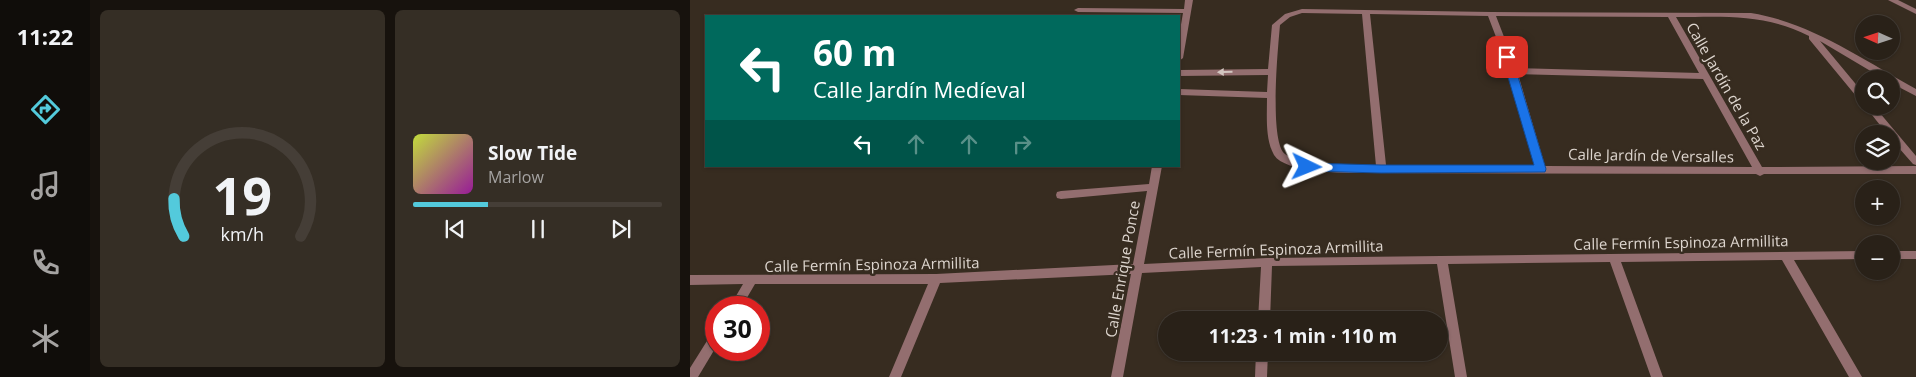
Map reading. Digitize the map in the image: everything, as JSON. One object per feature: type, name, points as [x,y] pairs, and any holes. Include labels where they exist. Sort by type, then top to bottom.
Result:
[{"type":"street","points":[[1180,52],[1189,0]]},
{"type":"street","points":[[1892,0],[1916,12]]},
{"type":"street","points":[[1078,10],[1187,10]]},
{"type":"street","points":[[1180,92],[1270,95],[1276,25],[1283,17],[1302,10],[1490,14],[1751,14],[1784,20],[1875,70]]},
{"type":"street","points":[[1366,12],[1381,169]]},
{"type":"street","points":[[1490,14],[1513,71],[1541,169]]},
{"type":"street","name":"Calle Jardín de la Paz","points":[[1670,14],[1760,172]]},
{"type":"street","points":[[1807,32],[1855,89]]},
{"type":"street","points":[[1513,71],[1704,76]]},
{"type":"street","points":[[1180,73],[1272,72]]},
{"type":"street","points":[[1900,84],[1916,93]]},
{"type":"street","name":"Calle Jardín de Versalles","points":[[1270,95],[1275,146],[1278,154],[1287,162],[1307,167],[1760,172],[1916,170]]},
{"type":"street","points":[[1877,115],[1916,162]]},
{"type":"street","name":"Calle Enrique Ponce","points":[[1117,377],[1139,270],[1157,167]]},
{"type":"street","points":[[1062,195],[1152,187]]},
{"type":"street","points":[[1785,255],[1856,377]]},
{"type":"street","name":"Calle Fermín Espinoza Armillita","points":[[690,280],[936,279],[1267,262],[1855,255]]},
{"type":"street","points":[[1900,255],[1916,255]]},
{"type":"street","points":[[1614,258],[1657,377]]},
{"type":"street","points":[[1442,259],[1460,377]]},
{"type":"street","points":[[1264,311],[1267,262]]},
{"type":"street","points":[[895,377],[936,279]]},
{"type":"street","points":[[742,296],[752,280]]},
{"type":"street","points":[[691,377],[705,355]]},
{"type":"street","points":[[1261,377],[1262,361]]},
{"type":"route","points":[[1307,167],[1541,169],[1513,71],[1507,57]]}]
